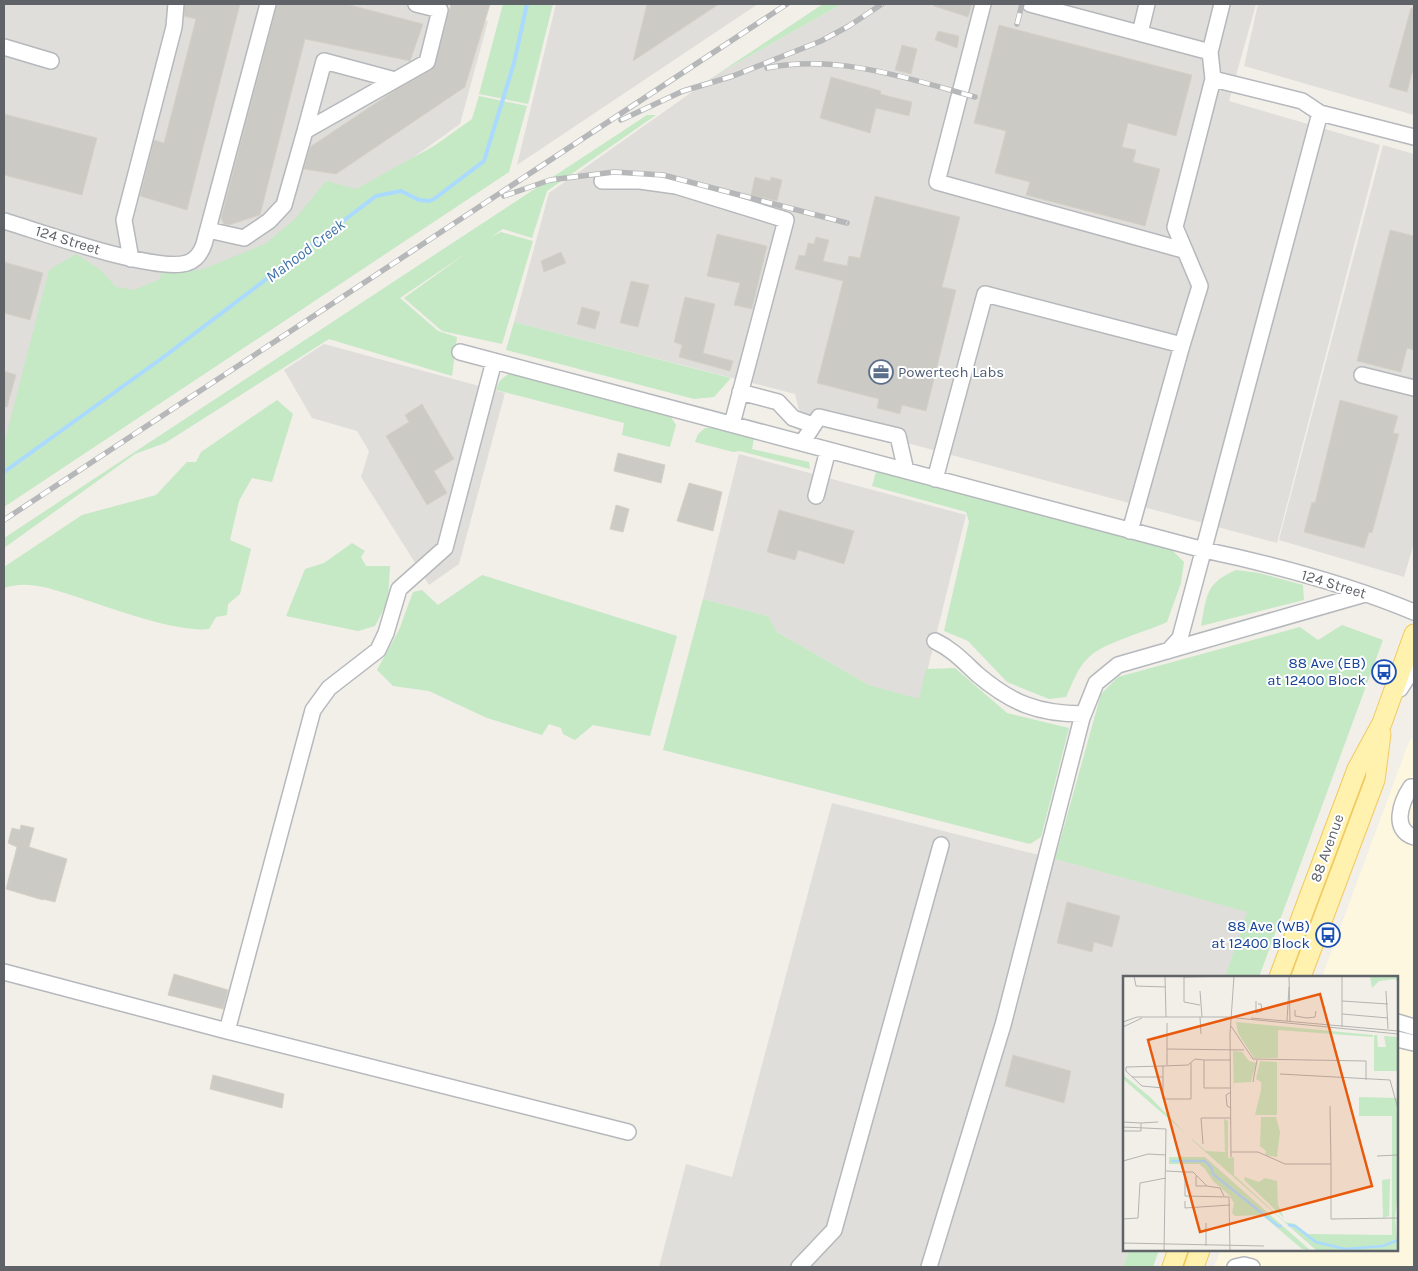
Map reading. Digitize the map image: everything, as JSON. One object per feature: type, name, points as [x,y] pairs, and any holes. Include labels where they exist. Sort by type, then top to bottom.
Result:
[{"type":"main road","name":"88 Avenue","points":[[1279,976],[1356,769],[1382,723],[1414,634]]},
{"type":"main road","name":"88 Avenue","points":[[1301,976],[1375,780],[1382,723]]},
{"type":"main road","points":[[1172,1267],[1178,1251]]},
{"type":"main road","points":[[1194,1267],[1200,1251]]},
{"type":"street","points":[[131,259],[124,220],[174,27],[176,4]]},
{"type":"street","name":"124 Street","points":[[4,221],[131,259],[172,265],[188,263],[198,256],[202,251],[208,230],[268,4]]},
{"type":"street","points":[[305,131],[427,62],[443,7],[416,4]]},
{"type":"street","points":[[983,4],[936,182],[1183,250]]},
{"type":"street","points":[[1030,4],[1062,8],[1140,34],[1210,52]]},
{"type":"street","points":[[1140,34],[1147,4]]},
{"type":"street","points":[[1130,531],[1200,286],[1183,250],[1175,227],[1213,79],[1210,52],[1222,4]]},
{"type":"street","points":[[4,47],[51,62]]},
{"type":"street","points":[[208,230],[244,238],[269,221],[284,205],[324,62],[395,80]]},
{"type":"street","points":[[1213,79],[1302,101],[1320,113],[1414,137]]},
{"type":"street","points":[[1168,651],[1180,638],[1320,113]]},
{"type":"street","points":[[602,181],[640,181],[676,186],[786,220],[732,424]]},
{"type":"street","points":[[935,479],[985,294],[1182,345]]},
{"type":"street","name":"124 Street","points":[[460,352],[1130,531],[1252,560],[1366,594],[1414,612]]},
{"type":"street","points":[[227,1031],[313,710],[329,688],[378,650],[386,633],[399,589],[446,548],[494,361]]},
{"type":"street","points":[[1362,375],[1414,388]]},
{"type":"street","points":[[740,392],[778,402],[793,418],[813,425]]},
{"type":"street","points":[[802,443],[819,417],[898,436],[906,471]]},
{"type":"street","points":[[816,496],[828,450]]},
{"type":"street","points":[[929,1267],[1003,1025],[1083,714],[1096,683],[1118,665],[1366,594]]},
{"type":"street","points":[[935,641],[951,649],[1000,693],[1024,705],[1060,714],[1083,714]]},
{"type":"street","points":[[1389,705],[1414,667]]},
{"type":"street","points":[[1414,787],[1411,787],[1406,795],[1400,819],[1401,828],[1407,835],[1414,837]]},
{"type":"street","points":[[798,1267],[834,1230],[941,845]]},
{"type":"street","points":[[4,972],[227,1031],[628,1132]]},
{"type":"street","points":[[1398,1022],[1414,1027]]},
{"type":"street","points":[[1398,1039],[1414,1044]]},
{"type":"street","points":[[1235,1267],[1244,1265],[1252,1267]]},
{"type":"shaded area","points":[[4,4],[435,4],[488,21],[460,124],[4,451]]},
{"type":"shaded area","points":[[556,4],[758,4],[517,165]]},
{"type":"shaded area","name":"Powertech Labs","points":[[842,4],[1256,4],[1229,101],[1380,145],[1277,543],[800,414],[795,394],[514,322],[549,193],[716,75]]},
{"type":"shaded area","points":[[1258,4],[1414,4],[1414,115],[1244,66]]},
{"type":"shaded area","points":[[1383,145],[1414,154],[1414,543],[1404,577],[1279,540]]},
{"type":"shaded area","points":[[324,344],[505,393],[459,564],[429,585],[361,477],[369,451],[357,431],[312,418],[284,370]]},
{"type":"shaded area","points":[[739,454],[966,515],[920,700],[869,685],[777,632],[768,616],[703,599]]},
{"type":"shaded area","points":[[1410,739],[1414,740],[1414,1267],[1214,1267],[1221,1251],[1398,1251],[1398,976],[1322,976]]},
{"type":"shaded area","points":[[832,803],[1055,859],[1248,912],[1225,976],[1123,976],[1123,1251],[1129,1251],[1123,1267],[659,1267],[686,1164],[732,1177]]},
{"type":"green space","points":[[503,4],[553,4],[528,104],[479,94]]},
{"type":"green space","points":[[823,4],[842,4],[716,75]]},
{"type":"green space","points":[[479,96],[527,106],[509,172],[4,507],[4,444],[49,270],[76,254],[101,270],[116,287],[134,290],[160,279],[161,273],[201,270],[265,244],[294,220],[326,181],[356,189],[434,146],[472,119]]},
{"type":"green space","points":[[647,115],[656,115],[547,191],[532,238],[503,229],[491,237],[501,232],[533,241],[502,344],[442,331],[404,298],[468,252],[400,298],[438,331],[457,337],[452,376],[329,339],[165,443],[135,454],[4,548],[4,538]]},
{"type":"green space","points":[[514,322],[731,378],[714,397],[694,399],[506,350]]},
{"type":"green space","points":[[514,372],[669,414],[676,425],[670,447],[622,435],[624,423],[496,390],[502,379]]},
{"type":"green space","points":[[277,400],[293,414],[272,482],[252,478],[239,501],[230,540],[251,549],[240,594],[228,604],[227,615],[216,617],[209,629],[178,627],[160,623],[38,586],[21,585],[4,588],[4,567],[82,515],[156,495],[187,462],[196,462],[201,452]]},
{"type":"green space","points":[[705,428],[715,428],[754,438],[752,449],[809,462],[810,469],[740,451],[733,452],[695,442],[698,434]]},
{"type":"green space","points":[[876,472],[886,473],[1171,549],[1184,562],[1181,583],[1167,622],[1115,642],[1089,657],[1076,676],[1066,697],[1049,699],[1007,682],[968,641],[944,631],[969,522],[966,512],[872,486]]},
{"type":"green space","points":[[352,543],[365,551],[361,557],[366,566],[390,566],[388,601],[375,626],[358,631],[286,616],[305,569],[324,563]]},
{"type":"green space","points":[[1236,570],[1259,573],[1303,585],[1304,600],[1201,626],[1209,592],[1218,580]]},
{"type":"green space","points":[[482,575],[677,636],[650,736],[593,725],[575,740],[563,734],[561,728],[549,724],[542,735],[487,718],[429,691],[393,686],[377,670],[399,630],[413,592],[422,590],[438,605]]},
{"type":"green space","points":[[703,599],[768,616],[777,632],[869,685],[919,699],[926,669],[955,668],[1007,713],[1069,728],[1041,837],[1030,844],[663,750]]},
{"type":"green space","points":[[1342,625],[1383,640],[1259,976],[1225,976],[1247,912],[1055,859],[1101,694],[1118,677],[1300,627],[1318,640]]},
{"type":"green space","points":[[1129,1251],[1159,1251],[1153,1267],[1123,1267]]},
{"type":"building","points":[[185,4],[240,4],[187,210],[140,196],[154,140],[164,143],[196,19],[184,16]]},
{"type":"building","points":[[277,4],[346,4],[423,24],[410,61],[305,39],[260,215],[229,225],[224,224],[221,218]]},
{"type":"building","points":[[451,4],[490,4],[465,87],[336,174],[304,169],[310,147],[394,91],[434,68]]},
{"type":"building","points":[[647,4],[719,4],[633,61]]},
{"type":"building","points":[[934,4],[972,4],[968,17],[934,6]]},
{"type":"building","points":[[1411,8],[1414,9],[1414,73],[1412,73],[1407,92],[1389,87]]},
{"type":"building","points":[[999,25],[1192,75],[1176,136],[1128,123],[1122,147],[1136,150],[1133,162],[1160,169],[1145,226],[1026,195],[1030,182],[995,173],[1006,131],[974,123]]},
{"type":"building","points":[[938,31],[959,36],[957,48],[935,40]]},
{"type":"building","points":[[902,45],[917,49],[911,74],[895,70]]},
{"type":"building","points":[[831,77],[881,91],[880,94],[912,102],[909,116],[876,108],[870,133],[820,118]]},
{"type":"building","points":[[4,114],[97,138],[82,195],[4,175]]},
{"type":"building","points":[[755,177],[770,181],[771,177],[782,180],[777,201],[751,195]]},
{"type":"building","points":[[875,196],[960,217],[942,287],[956,290],[926,411],[902,405],[900,414],[877,408],[879,399],[817,383],[843,281],[795,269],[799,255],[805,256],[808,243],[814,244],[816,237],[829,240],[823,261],[847,266],[849,256],[860,258]]},
{"type":"building","points":[[1390,230],[1414,236],[1414,350],[1407,348],[1401,372],[1357,361]]},
{"type":"building","points":[[717,234],[767,246],[752,309],[734,305],[740,283],[707,276]]},
{"type":"building","points":[[561,252],[566,263],[544,272],[541,261]]},
{"type":"building","points":[[4,262],[43,273],[30,320],[4,313]]},
{"type":"building","points":[[631,281],[649,285],[638,327],[620,323]]},
{"type":"building","points":[[685,297],[715,304],[703,353],[733,361],[730,371],[679,357],[682,345],[674,342]]},
{"type":"building","points":[[582,307],[600,312],[595,329],[577,324]]},
{"type":"building","points":[[4,371],[16,375],[7,407],[4,407]]},
{"type":"building","points":[[1340,400],[1398,416],[1393,433],[1399,434],[1372,533],[1369,532],[1364,548],[1304,532],[1312,502],[1315,503]]},
{"type":"building","points":[[422,404],[454,459],[434,471],[447,493],[427,505],[386,436],[409,422],[405,415]]},
{"type":"building","points":[[618,453],[665,465],[661,483],[614,471]]},
{"type":"building","points":[[689,483],[722,492],[713,531],[677,521]]},
{"type":"building","points":[[616,505],[629,509],[623,532],[610,529]]},
{"type":"building","points":[[779,510],[854,531],[844,564],[798,550],[795,560],[767,552]]},
{"type":"building","points":[[21,825],[34,828],[29,847],[67,859],[55,902],[6,889],[17,847],[8,843],[12,828],[20,830]]},
{"type":"building","points":[[1067,902],[1120,916],[1112,947],[1094,942],[1092,952],[1057,943]]},
{"type":"building","points":[[174,974],[228,990],[223,1009],[168,995]]},
{"type":"building","points":[[1013,1055],[1071,1071],[1064,1103],[1005,1086]]},
{"type":"building","points":[[213,1075],[284,1094],[282,1108],[210,1089]]},
{"type":"waterway","name":"Mahood Creek","points":[[4,472],[165,356],[376,196],[401,191],[419,200],[429,201],[484,161],[514,63],[527,4]]},
{"type":"railway","points":[[4,520],[787,4]]},
{"type":"railway","points":[[621,120],[683,91],[733,76],[821,41],[849,26],[882,4]]},
{"type":"railway","points":[[1017,24],[1022,4]]},
{"type":"railway","points":[[767,68],[794,64],[846,66],[924,82],[975,97]]},
{"type":"railway","points":[[504,196],[550,180],[614,172],[663,175],[847,223]]},
{"type":"place","name":"Powertech Labs","points":[[881,372]]},
{"type":"place","name":"88 Ave (EB) at 12400 Block","points":[[1384,672]]},
{"type":"place","name":"88 Ave (WB) at 12400 Block","points":[[1328,935]]}]
